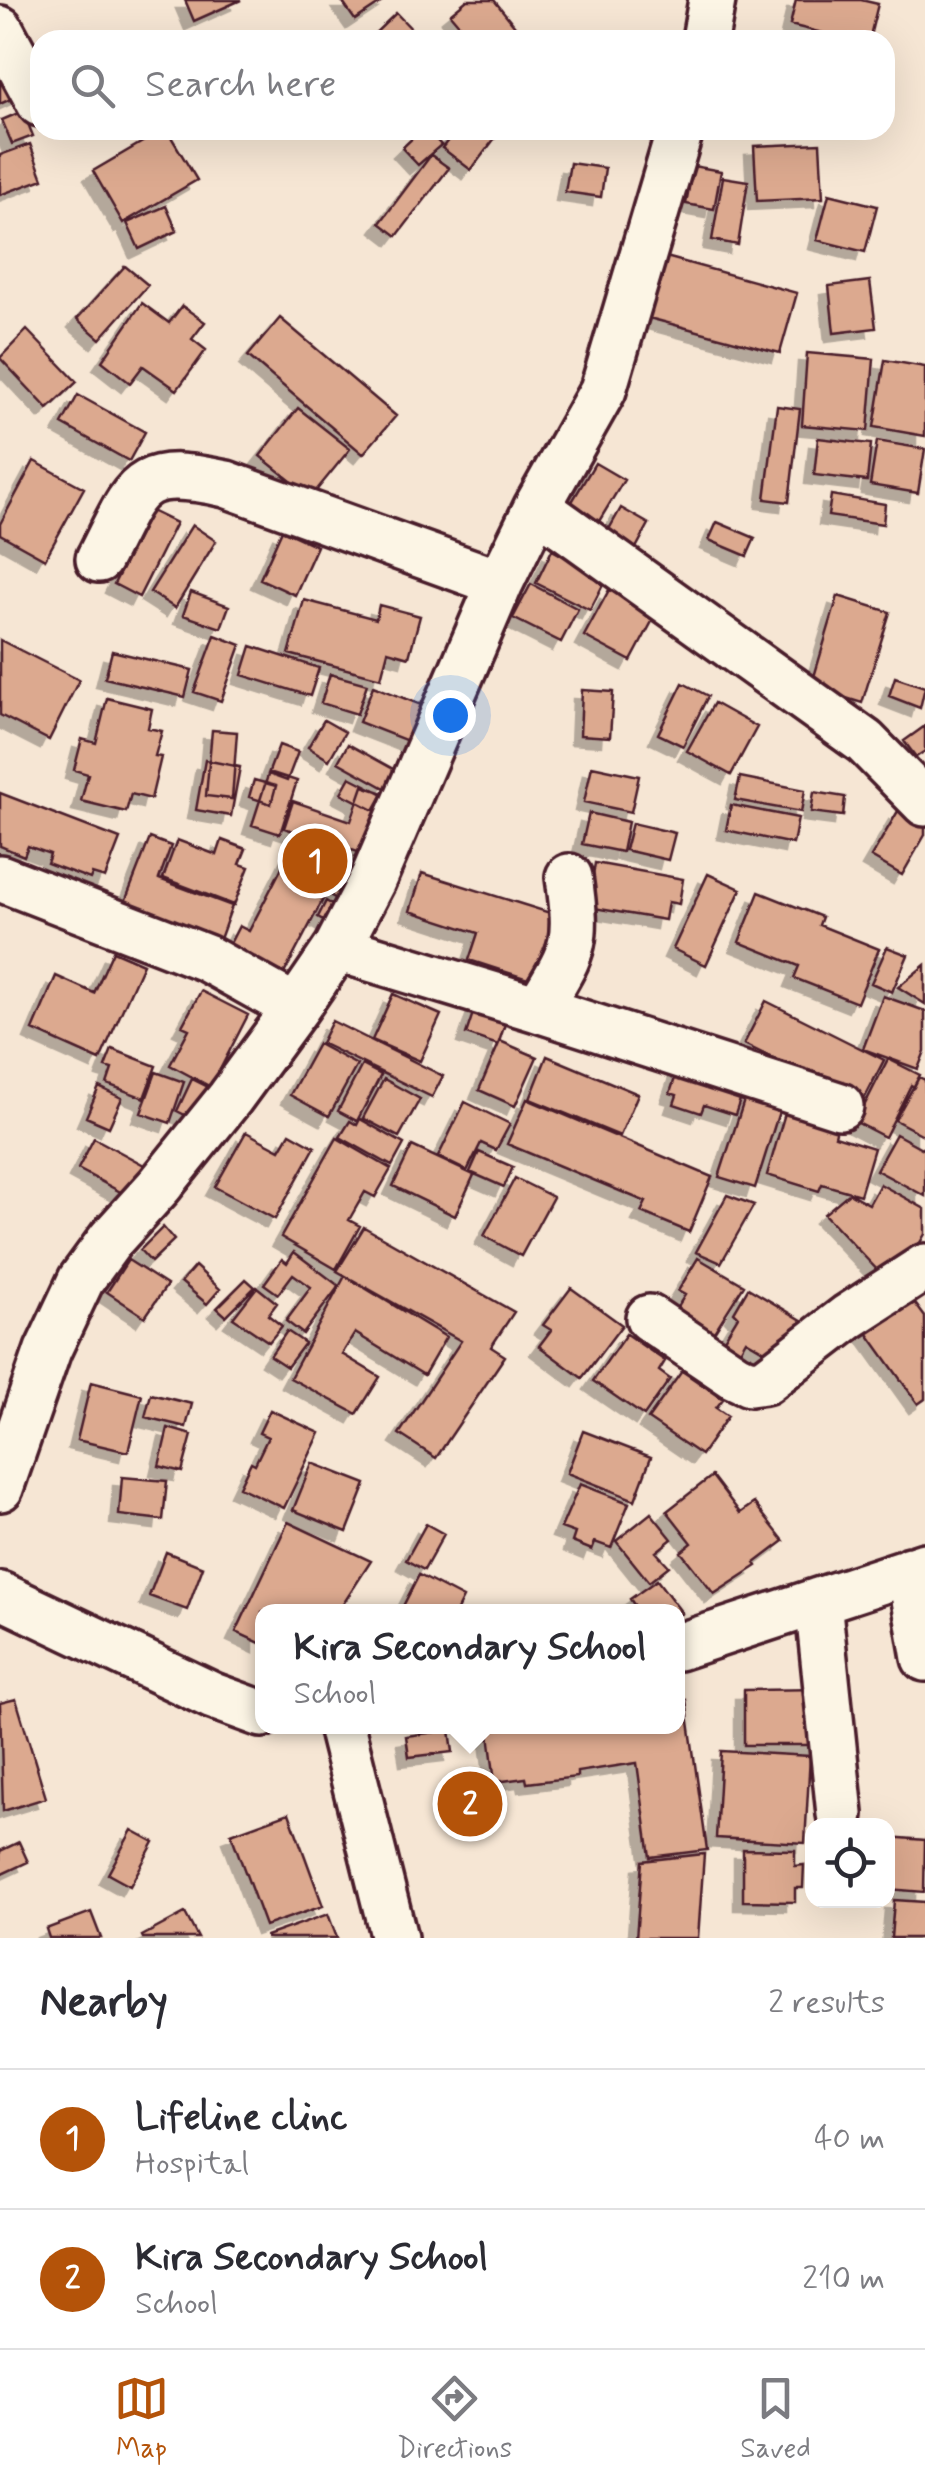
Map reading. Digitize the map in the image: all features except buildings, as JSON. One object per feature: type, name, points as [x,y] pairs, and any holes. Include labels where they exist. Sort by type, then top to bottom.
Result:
[{"type":"street","points":[[708,30],[712,0]]},
{"type":"street","points":[[0,29],[30,84]]},
{"type":"street","points":[[0,1488],[48,1350],[82,1280],[230,1098],[296,1008],[337,948],[381,861],[500,583],[536,507],[602,390],[677,140]]},
{"type":"street","points":[[99,559],[135,490],[154,478],[186,475],[226,484],[500,583]]},
{"type":"street","points":[[536,507],[864,742],[925,804]]},
{"type":"street","points":[[538,1008],[570,954],[575,936],[569,876]]},
{"type":"street","points":[[0,878],[206,958],[296,1008]]},
{"type":"street","points":[[337,948],[840,1106]]},
{"type":"street","points":[[649,1318],[735,1376],[750,1383],[765,1381],[848,1318],[925,1267]]},
{"type":"street","points":[[685,1645],[918,1568],[925,1658]]},
{"type":"street","points":[[0,1595],[213,1696],[255,1711]]},
{"type":"street","points":[[818,1602],[840,1814]]},
{"type":"street","points":[[343,1734],[394,1938]]},
{"type":"place","name":"Lifeline clinc","points":[[315,861]]},
{"type":"place","name":"Kira Secondary School","points":[[470,1804]]}]
